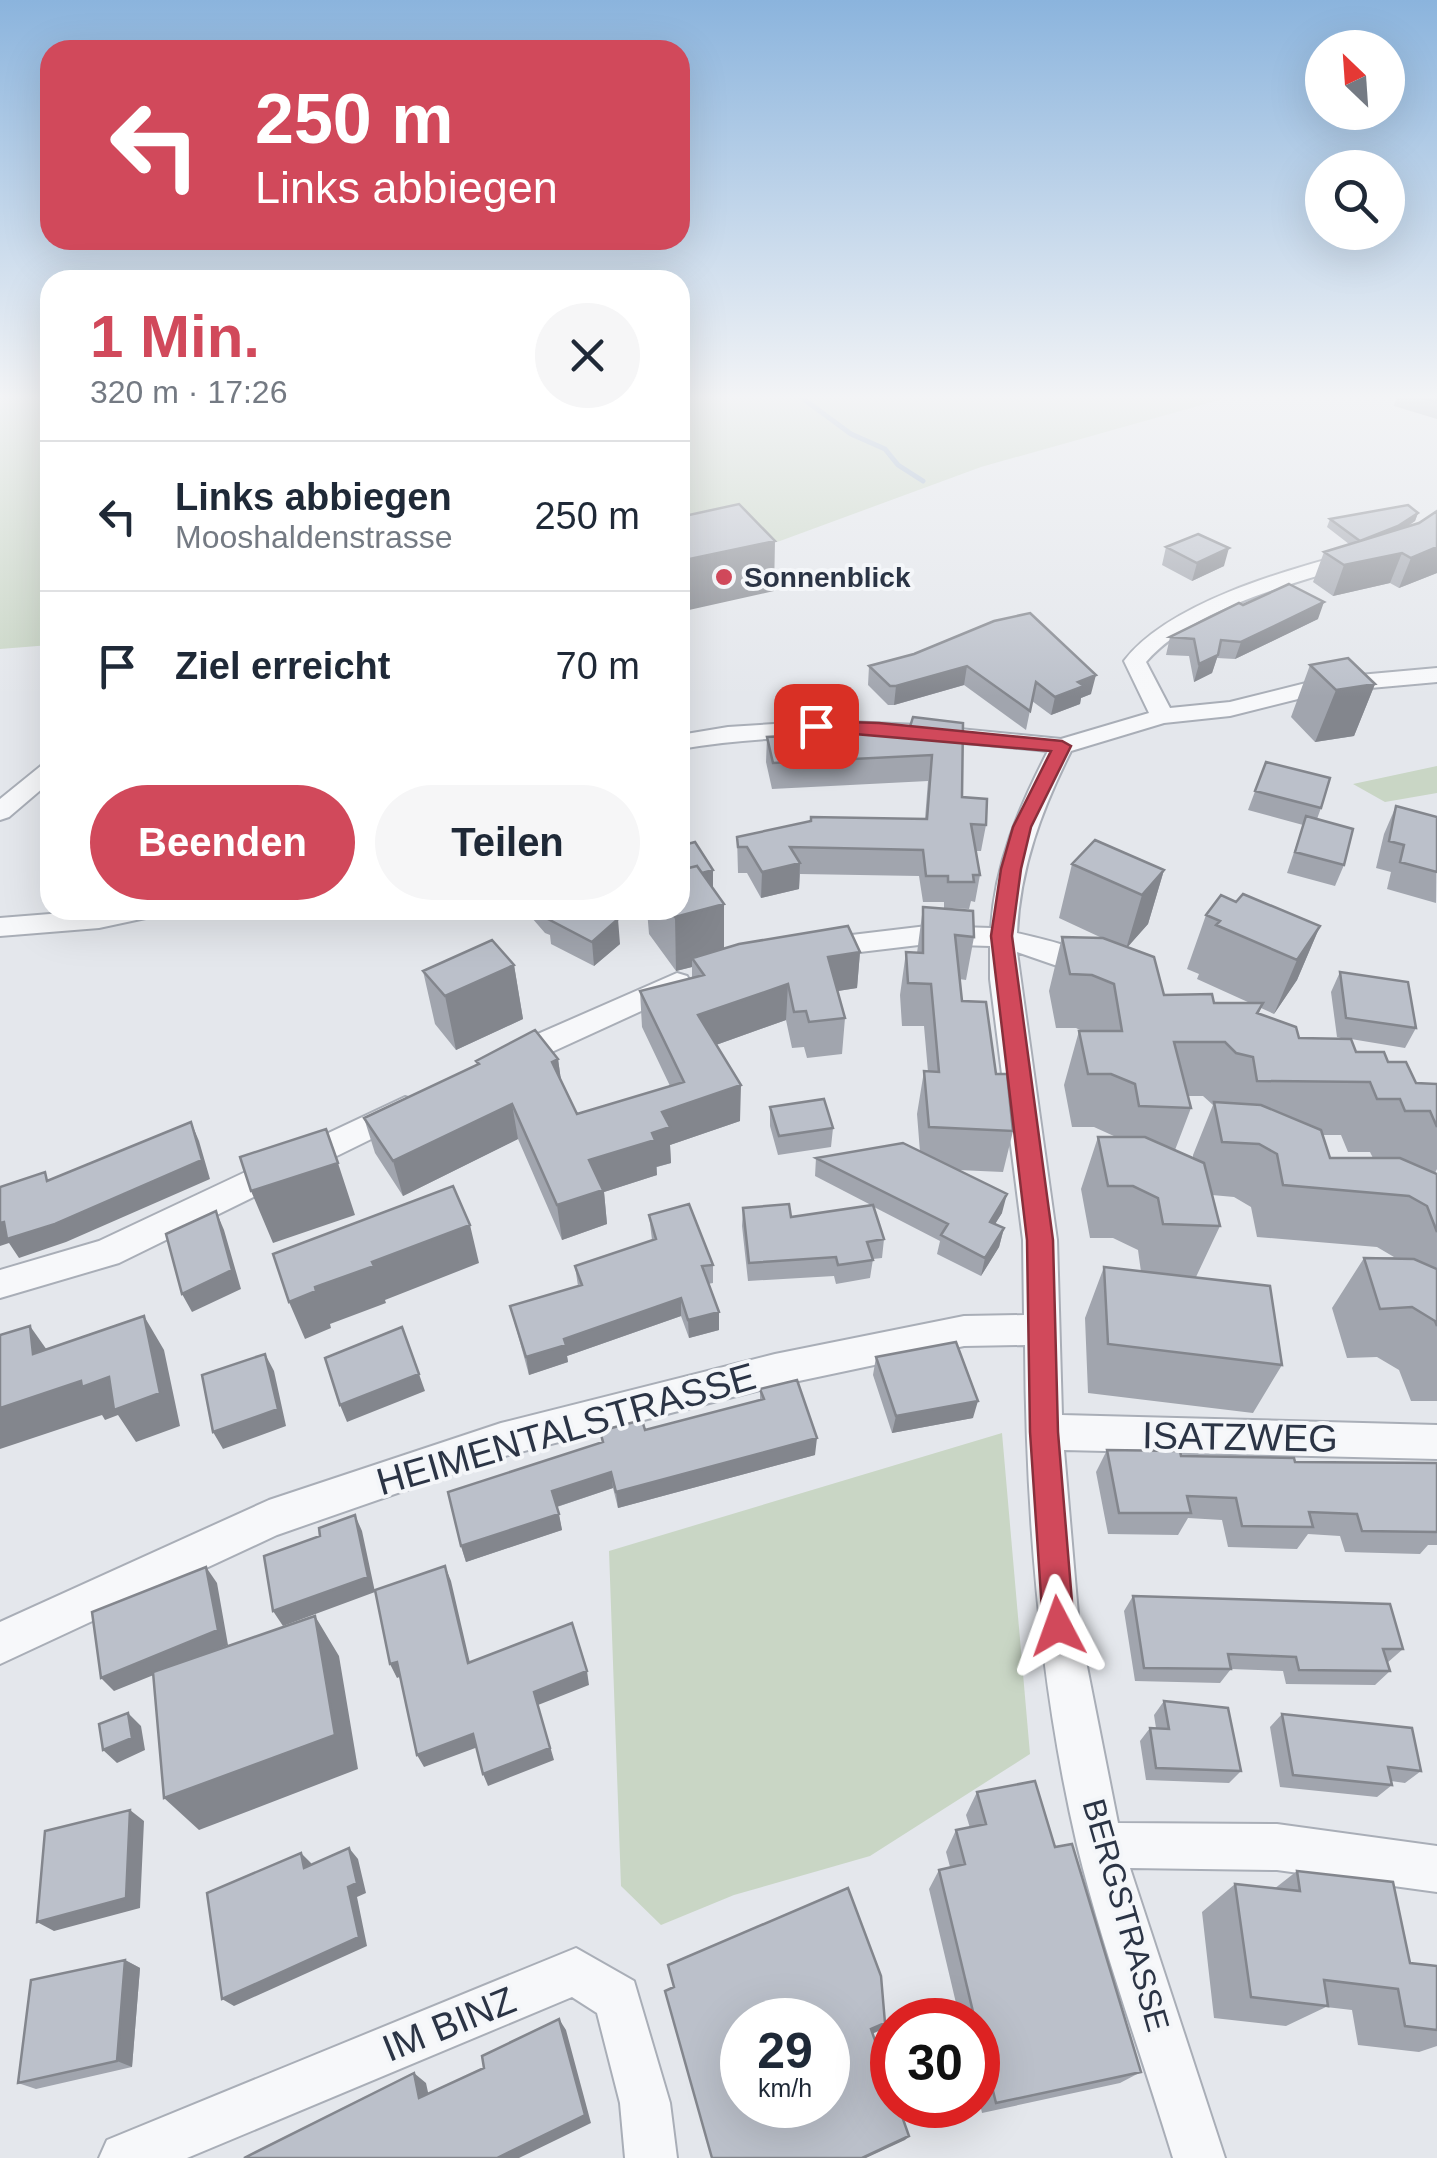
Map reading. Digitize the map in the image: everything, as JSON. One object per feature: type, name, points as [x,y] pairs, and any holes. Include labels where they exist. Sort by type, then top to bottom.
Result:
[{"type":"street","points":[[1162,716],[1135,661],[1152,642],[1266,586],[1380,550]]},
{"type":"street","points":[[690,740],[749,730],[816,726],[879,728],[1062,746],[1162,716],[1230,709],[1326,686],[1437,675]]},
{"type":"street","name":"BERGSTRASSE","points":[[1062,746],[1022,827],[1011,869],[1002,936],[1040,1240],[1044,1432],[1058,1626],[1100,1846],[1199,2158]]},
{"type":"street","points":[[0,812],[40,778]]},
{"type":"street","points":[[0,927],[87,920]]},
{"type":"street","points":[[794,952],[919,934],[1002,936],[1046,947],[1117,979]]},
{"type":"street","points":[[476,1074],[598,1016],[709,974]]},
{"type":"street","points":[[0,1284],[107,1254],[424,1100]]},
{"type":"street","name":"HEIMENTALSTRASSE","points":[[0,1643],[269,1519],[501,1440],[775,1370],[945,1335],[1040,1330]]},
{"type":"street","name":"ISATZWEG","points":[[1044,1432],[1437,1442]]},
{"type":"street","points":[[1100,1846],[1277,1848],[1437,1869]]},
{"type":"street","name":"IM BINZ","points":[[125,2158],[576,1972],[617,1998],[644,2103],[651,2158]]},
{"type":"green space","points":[[0,496],[40,496],[40,646],[0,649]]},
{"type":"green space","points":[[690,496],[903,496],[780,541],[690,564]]},
{"type":"green space","points":[[1437,766],[1437,793],[1385,802],[1353,784]]},
{"type":"green space","points":[[1002,1433],[1030,1754],[870,1856],[734,1895],[661,1925],[621,1886],[609,1551]]},
{"type":"building","points":[[739,504],[775,541],[690,559],[690,515]]},
{"type":"building","points":[[1408,505],[1418,513],[1398,526],[1360,541],[1330,519]]},
{"type":"building","points":[[1437,511],[1437,547],[1411,558],[1402,553],[1344,565],[1324,552],[1419,523]]},
{"type":"building","points":[[1198,534],[1229,548],[1197,563],[1166,547]]},
{"type":"building","points":[[1289,584],[1324,602],[1241,642],[1221,640],[1218,655],[1199,664],[1194,639],[1170,637],[1239,603],[1243,605]]},
{"type":"building","points":[[1030,613],[1096,675],[1078,682],[1084,686],[1055,697],[1036,682],[1030,711],[967,666],[890,686],[869,666],[914,654],[994,621]]},
{"type":"building","points":[[1348,658],[1375,684],[1336,690],[1310,665]]},
{"type":"building","points":[[913,717],[963,723],[962,797],[987,799],[986,825],[971,824],[980,875],[973,875],[974,882],[948,882],[948,876],[926,876],[923,850],[790,847],[800,863],[762,872],[747,847],[738,847],[737,837],[811,821],[811,817],[927,819],[932,755],[773,763],[767,737],[909,730]]},
{"type":"building","points":[[1266,762],[1330,778],[1321,808],[1255,791]]},
{"type":"building","points":[[1396,806],[1437,817],[1437,872],[1400,862],[1404,845],[1389,841]]},
{"type":"building","points":[[1306,816],[1353,829],[1344,865],[1295,852]]},
{"type":"building","points":[[1095,840],[1164,870],[1142,895],[1072,864]]},
{"type":"building","points":[[695,842],[713,870],[702,873],[697,866],[690,868],[690,843]]},
{"type":"building","points":[[697,866],[724,904],[690,913],[690,868]]},
{"type":"building","points":[[1243,894],[1320,926],[1297,960],[1216,925],[1220,921],[1206,915],[1221,895],[1236,902]]},
{"type":"building","points":[[923,907],[973,911],[974,937],[955,935],[962,1001],[986,1002],[996,1074],[1007,1074],[1013,1131],[929,1127],[924,1071],[939,1072],[931,984],[908,983],[906,952],[923,953]]},
{"type":"building","points":[[550,920],[617,920],[592,942]]},
{"type":"building","points":[[848,926],[860,952],[828,957],[845,1018],[809,1022],[806,1011],[794,1012],[788,984],[698,1015],[741,1085],[662,1112],[670,1127],[652,1133],[655,1140],[589,1160],[603,1190],[557,1205],[512,1104],[393,1161],[364,1118],[479,1064],[476,1061],[535,1030],[558,1059],[552,1062],[577,1114],[684,1082],[640,991],[704,975],[692,958],[739,944]]},
{"type":"building","points":[[1062,937],[1103,938],[1154,957],[1164,995],[1212,994],[1214,1003],[1263,1003],[1257,1013],[1296,1027],[1299,1038],[1351,1039],[1356,1052],[1384,1052],[1388,1062],[1406,1062],[1416,1083],[1437,1084],[1437,1127],[1430,1111],[1405,1111],[1400,1099],[1377,1099],[1370,1082],[1257,1081],[1253,1057],[1236,1053],[1225,1042],[1174,1042],[1191,1108],[1139,1106],[1135,1084],[1111,1074],[1088,1074],[1079,1031],[1122,1031],[1114,984],[1092,975],[1070,974]]},
{"type":"building","points":[[492,940],[514,965],[445,996],[423,971]]},
{"type":"building","points":[[1340,972],[1408,982],[1416,1028],[1346,1018]]},
{"type":"building","points":[[824,1099],[833,1128],[779,1136],[770,1107]]},
{"type":"building","points":[[1214,1102],[1261,1105],[1321,1130],[1330,1158],[1400,1158],[1437,1174],[1437,1232],[1427,1206],[1409,1196],[1283,1185],[1277,1154],[1259,1144],[1222,1142]]},
{"type":"building","points":[[191,1122],[202,1160],[55,1224],[7,1239],[4,1222],[0,1223],[0,1187],[45,1172],[47,1181]]},
{"type":"building","points":[[326,1129],[338,1163],[251,1191],[240,1157]]},
{"type":"building","points":[[1098,1137],[1145,1137],[1204,1163],[1220,1226],[1163,1224],[1158,1198],[1133,1186],[1108,1186]]},
{"type":"building","points":[[903,1143],[1007,1194],[990,1222],[1004,1228],[985,1258],[941,1235],[948,1224],[816,1158]]},
{"type":"building","points":[[453,1186],[470,1225],[372,1262],[374,1266],[315,1287],[316,1291],[289,1302],[273,1254]]},
{"type":"building","points":[[689,1204],[713,1265],[702,1266],[719,1312],[688,1320],[681,1298],[564,1339],[566,1345],[526,1357],[510,1306],[582,1285],[575,1266],[656,1239],[649,1215]]},
{"type":"building","points":[[789,1204],[791,1217],[873,1205],[884,1239],[867,1242],[873,1260],[838,1265],[836,1257],[749,1263],[743,1208]]},
{"type":"building","points":[[216,1211],[232,1270],[182,1294],[166,1234]]},
{"type":"building","points":[[1364,1258],[1414,1259],[1437,1269],[1437,1326],[1412,1307],[1380,1309]]},
{"type":"building","points":[[1104,1267],[1270,1286],[1282,1365],[1108,1344]]},
{"type":"building","points":[[144,1316],[160,1393],[114,1410],[109,1377],[82,1387],[81,1381],[0,1408],[0,1335],[30,1326],[33,1354]]},
{"type":"building","points":[[402,1327],[419,1374],[340,1405],[325,1358]]},
{"type":"building","points":[[956,1342],[978,1401],[896,1416],[876,1357]]},
{"type":"building","points":[[265,1354],[278,1409],[213,1432],[202,1375]]},
{"type":"building","points":[[797,1380],[817,1438],[616,1492],[611,1472],[552,1491],[559,1514],[461,1546],[448,1492],[603,1442],[600,1431],[642,1420],[645,1430],[764,1399],[760,1389]]},
{"type":"building","points":[[1107,1450],[1294,1458],[1295,1462],[1437,1463],[1437,1532],[1362,1531],[1357,1514],[1309,1512],[1313,1527],[1242,1526],[1236,1498],[1187,1496],[1191,1513],[1119,1513]]},
{"type":"building","points":[[355,1515],[368,1577],[273,1611],[264,1556],[320,1536],[319,1528]]},
{"type":"building","points":[[445,1566],[468,1663],[572,1623],[587,1671],[534,1692],[550,1748],[483,1774],[473,1734],[417,1755],[397,1662],[390,1664],[375,1590]]},
{"type":"building","points":[[206,1567],[218,1630],[101,1678],[92,1612]]},
{"type":"building","points":[[1133,1596],[1390,1604],[1403,1649],[1383,1649],[1390,1671],[1299,1670],[1296,1657],[1228,1654],[1231,1669],[1144,1668]]},
{"type":"building","points":[[315,1616],[335,1735],[164,1798],[153,1672]]},
{"type":"building","points":[[1164,1701],[1228,1708],[1241,1771],[1156,1768],[1150,1728],[1169,1729]]},
{"type":"building","points":[[128,1713],[132,1738],[103,1750],[99,1724]]},
{"type":"building","points":[[1282,1714],[1412,1728],[1421,1771],[1388,1767],[1392,1785],[1293,1775]]},
{"type":"building","points":[[1035,1781],[1055,1847],[1072,1844],[1141,2072],[1000,2102],[1000,1998],[970,1998],[939,1870],[965,1864],[956,1830],[986,1824],[977,1792]]},
{"type":"building","points":[[130,1810],[126,1898],[37,1922],[45,1831]]},
{"type":"building","points":[[349,1848],[357,1883],[348,1887],[359,1937],[222,1999],[207,1893],[301,1853],[304,1868]]},
{"type":"building","points":[[1297,1871],[1393,1882],[1410,1963],[1437,1966],[1437,2030],[1405,2026],[1398,1989],[1324,1980],[1328,2006],[1251,1997],[1235,1884],[1300,1891]]},
{"type":"building","points":[[848,1888],[881,1976],[883,1998],[870,1998],[870,2128],[906,2128],[909,2136],[862,2158],[712,2158],[665,1991],[674,1987],[668,1965]]},
{"type":"building","points":[[125,1960],[117,2061],[18,2083],[31,1980]]},
{"type":"building","points":[[559,2019],[585,2115],[497,2158],[244,2158],[414,2073],[419,2098],[484,2068],[482,2056]]},
{"type":"place","name":"Sonnenblick","points":[[724,577]]},
{"type":"route","points":[[816,726],[879,728],[1062,746],[1022,827],[1011,869],[1002,936],[1004,978],[1040,1240],[1044,1432],[1058,1626]]}]
